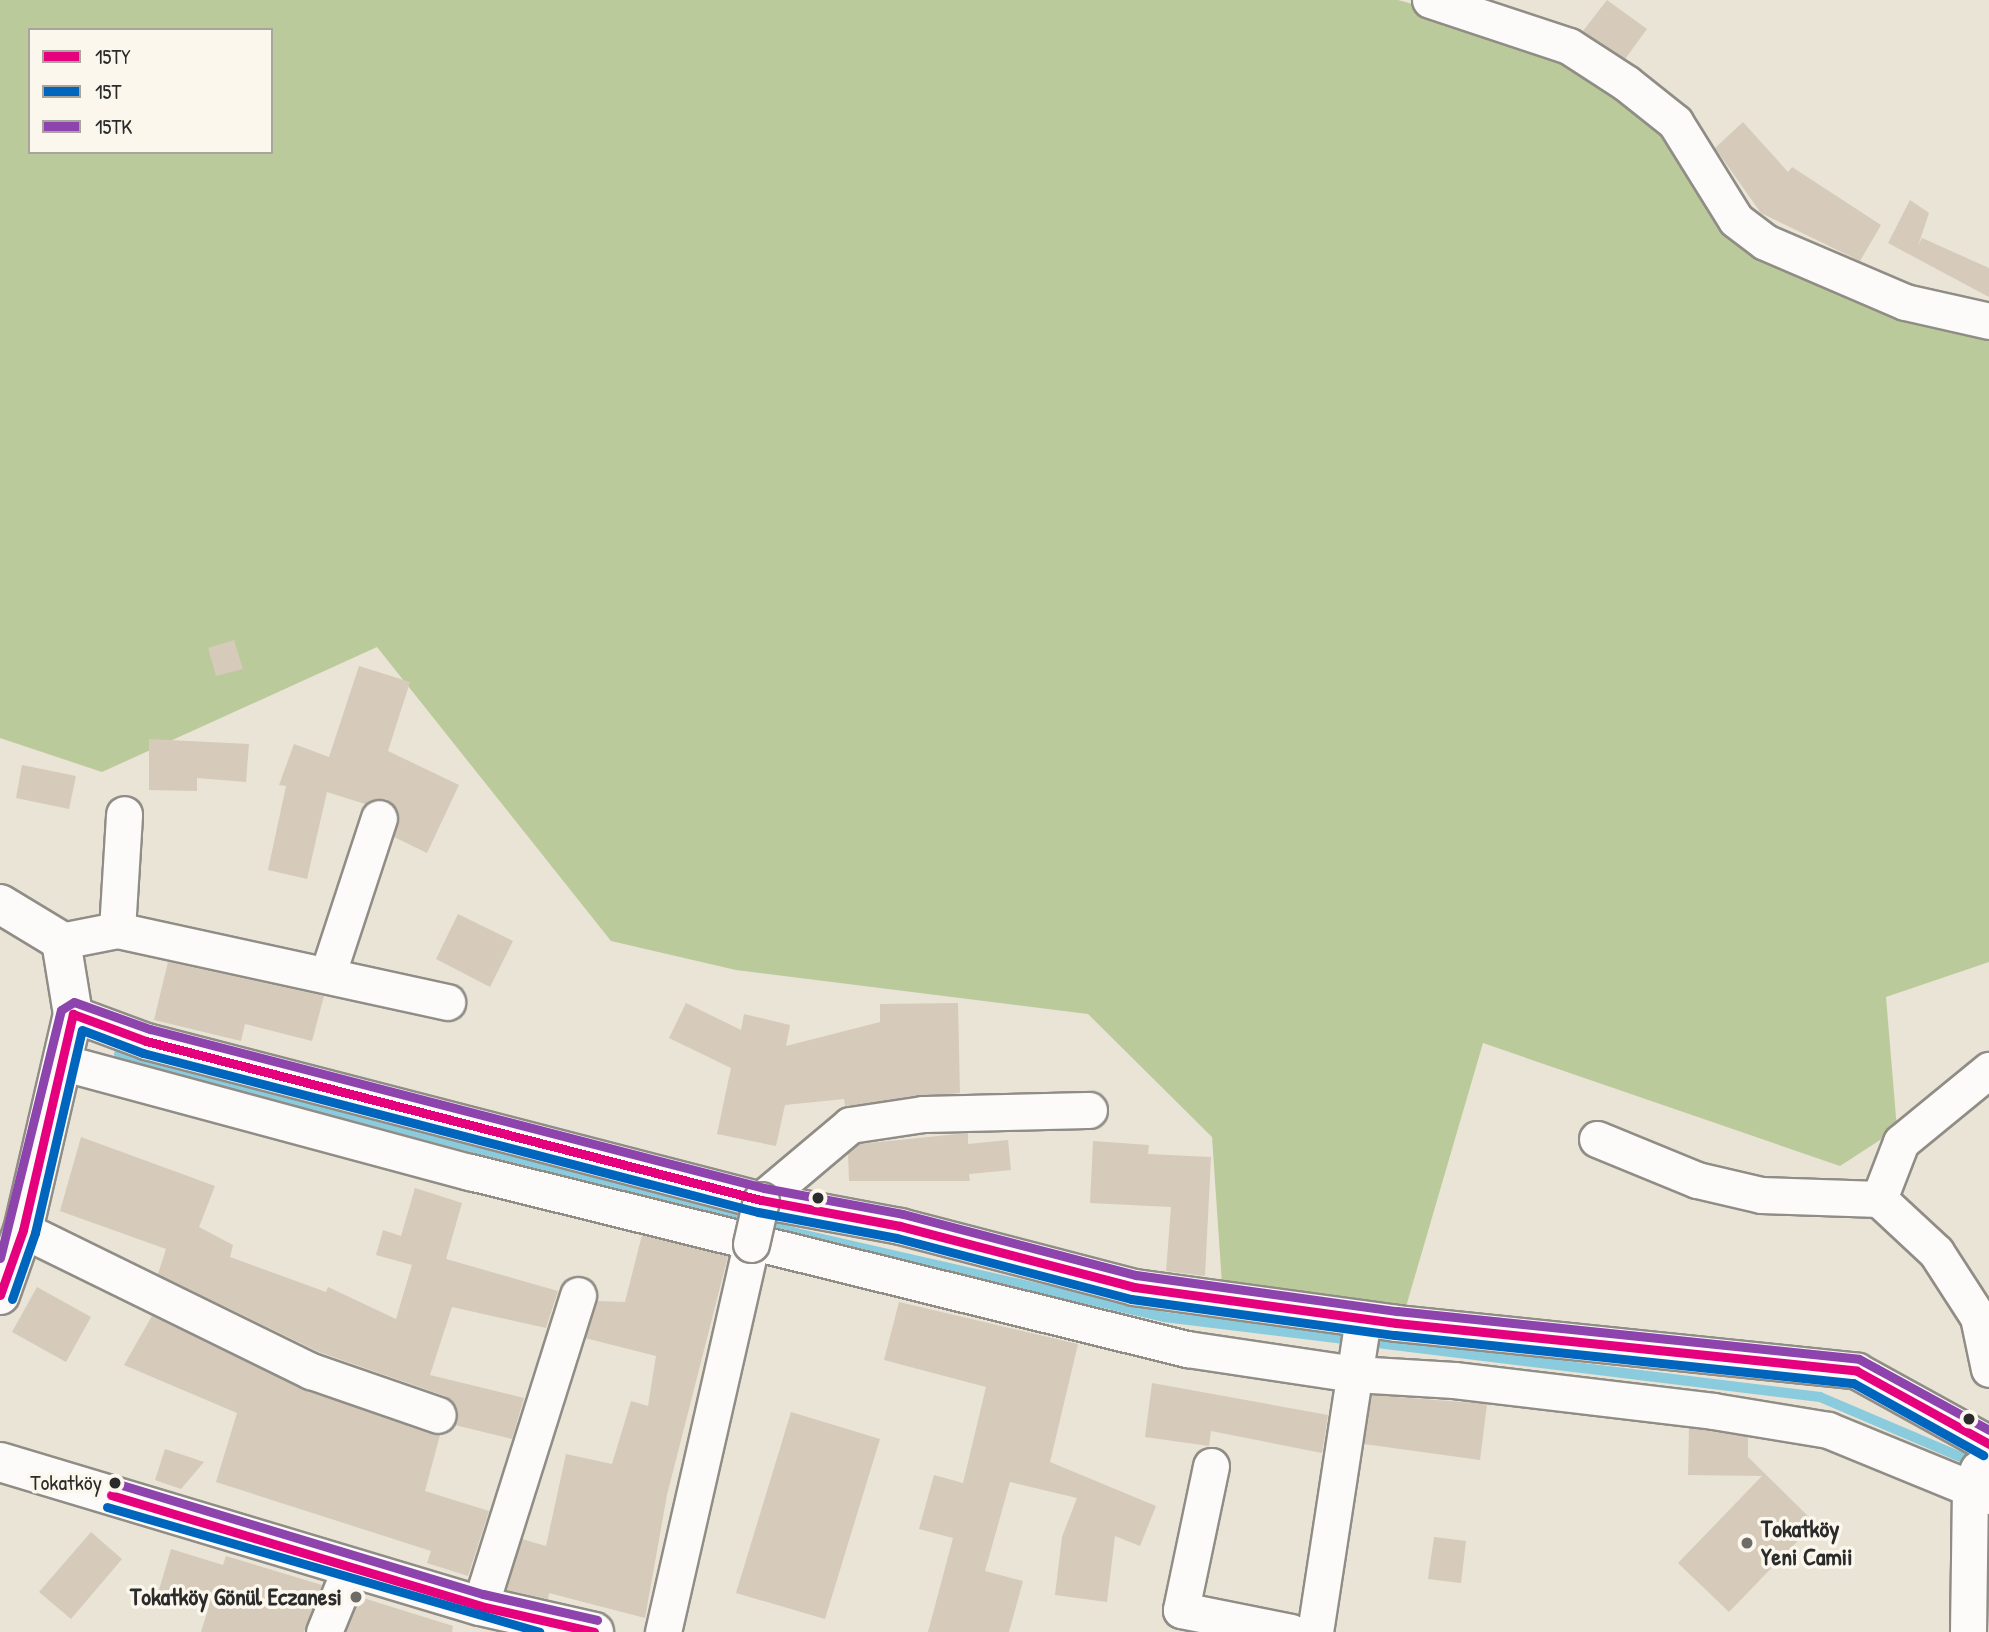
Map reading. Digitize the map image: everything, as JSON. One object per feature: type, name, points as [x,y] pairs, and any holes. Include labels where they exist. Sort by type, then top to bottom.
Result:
[{"type":"street","points":[[1430,0],[1569,46],[1626,83],[1675,122],[1736,220],[1765,242],[1905,302],[1989,320]]},
{"type":"street","points":[[117,930],[124,814]]},
{"type":"street","points":[[328,973],[379,818]]},
{"type":"street","points":[[0,904],[61,941],[117,930],[328,973],[447,1002]]},
{"type":"street","points":[[61,941],[73,1014],[9,1262],[438,1415]]},
{"type":"street","points":[[73,1014],[146,1041],[761,1200],[900,1226],[1134,1287],[1363,1319],[1857,1371],[1989,1444]]},
{"type":"street","points":[[61,1062],[470,1172],[1187,1349],[1355,1374],[1467,1381],[1828,1430],[1980,1492]]},
{"type":"street","points":[[1879,1199],[1901,1142],[1989,1070]]},
{"type":"street","points":[[663,1632],[761,1200],[850,1125],[923,1114],[1089,1110]]},
{"type":"street","points":[[1597,1139],[1697,1180],[1761,1195],[1879,1199],[1943,1263],[1978,1317],[1989,1369]]},
{"type":"street","points":[[480,1606],[578,1295]]},
{"type":"street","points":[[1315,1632],[1363,1319]]},
{"type":"street","points":[[1968,1632],[1980,1492],[1989,1444],[1989,1429]]},
{"type":"street","points":[[0,1462],[480,1606],[594,1632]]},
{"type":"street","points":[[1211,1466],[1181,1610],[1291,1632]]},
{"type":"street","points":[[324,1632],[351,1566]]},
{"type":"green space","points":[[0,0],[1398,0],[1598,55],[1811,266],[1989,320],[1989,962],[1886,997],[1897,1129],[1840,1166],[1483,1043],[1405,1310],[1222,1284],[1212,1137],[1088,1014],[736,970],[611,941],[377,647],[102,772],[0,738]]},
{"type":"building","points":[[1607,0],[1647,29],[1625,59],[1583,31]]},
{"type":"building","points":[[1743,122],[1788,172],[1792,167],[1881,225],[1860,261],[1761,213],[1715,148]]},
{"type":"building","points":[[1910,200],[1929,213],[1918,246],[1922,238],[1989,268],[1989,297],[1888,243]]},
{"type":"building","points":[[234,640],[243,669],[216,676],[208,648]]},
{"type":"building","points":[[359,666],[410,682],[388,751],[459,785],[427,853],[394,837],[399,815],[386,799],[365,804],[327,792],[307,879],[268,870],[286,786],[279,785],[294,744],[329,757]]},
{"type":"building","points":[[149,739],[249,744],[246,782],[197,778],[197,791],[149,790]]},
{"type":"building","points":[[22,765],[76,776],[69,809],[16,798]]},
{"type":"building","points":[[458,914],[513,941],[490,987],[436,959]]},
{"type":"building","points":[[168,962],[324,996],[312,1041],[245,1024],[241,1041],[154,1020]]},
{"type":"building","points":[[686,1003],[741,1030],[744,1014],[790,1025],[786,1046],[880,1022],[880,1004],[958,1003],[960,1093],[845,1106],[844,1099],[785,1105],[776,1146],[717,1134],[731,1068],[669,1038]]},
{"type":"building","points":[[968,1133],[968,1144],[1008,1140],[1011,1170],[969,1174],[970,1181],[849,1181],[848,1153],[859,1144]]},
{"type":"building","points":[[81,1137],[215,1186],[199,1227],[233,1245],[230,1257],[326,1292],[328,1287],[396,1319],[412,1265],[376,1255],[383,1230],[401,1236],[415,1188],[462,1203],[446,1259],[558,1291],[546,1328],[452,1307],[430,1375],[524,1398],[512,1439],[455,1425],[458,1411],[445,1396],[319,1352],[158,1274],[166,1249],[60,1211]]},
{"type":"building","points":[[1093,1141],[1149,1145],[1148,1154],[1211,1157],[1205,1276],[1166,1271],[1171,1207],[1090,1203]]},
{"type":"building","points":[[642,1235],[728,1256],[667,1495],[645,1618],[549,1593],[548,1599],[506,1590],[522,1539],[546,1546],[566,1454],[612,1464],[631,1401],[648,1406],[656,1356],[585,1338],[597,1301],[625,1302]]},
{"type":"building","points":[[37,1287],[91,1317],[66,1362],[12,1332]]},
{"type":"building","points":[[899,1302],[1078,1344],[1050,1462],[1156,1506],[1140,1546],[1115,1536],[1107,1602],[1055,1595],[1062,1537],[1077,1498],[1010,1482],[985,1571],[1023,1581],[1009,1632],[928,1632],[953,1538],[919,1529],[934,1475],[963,1483],[986,1387],[884,1360]]},
{"type":"building","points":[[152,1316],[304,1390],[440,1435],[425,1491],[489,1511],[468,1576],[427,1563],[431,1551],[216,1482],[237,1413],[124,1365]]},
{"type":"building","points":[[1152,1383],[1328,1415],[1322,1453],[1211,1431],[1209,1446],[1145,1437]]},
{"type":"building","points":[[1372,1395],[1487,1404],[1480,1460],[1364,1444]]},
{"type":"building","points":[[791,1412],[880,1439],[825,1619],[736,1593]]},
{"type":"building","name":"Tokatköy Yeni Camii","points":[[1689,1428],[1748,1437],[1748,1457],[1815,1523],[1729,1612],[1678,1563],[1762,1476],[1688,1475]]},
{"type":"building","points":[[165,1449],[204,1462],[181,1489],[155,1480]]},
{"type":"building","points":[[91,1532],[122,1559],[71,1619],[39,1592]]},
{"type":"building","points":[[1434,1537],[1466,1541],[1461,1583],[1428,1579]]},
{"type":"building","points":[[171,1549],[223,1565],[226,1556],[322,1585],[304,1632],[201,1632],[209,1606],[159,1590]]},
{"type":"building","points":[[360,1597],[453,1626],[452,1632],[346,1632]]},
{"type":"waterway","points":[[119,1054],[804,1235],[1164,1317],[1820,1397],[1975,1463]]},
{"type":"transit line","name":"15TK","points":[[0,1258],[61,1010],[74,1002],[150,1029],[764,1188],[903,1214],[1136,1275],[1397,1311],[1859,1359],[1989,1430]]},
{"type":"transit line","name":"15TY","points":[[0,1295],[23,1230],[73,1014],[146,1041],[761,1200],[900,1226],[1134,1287],[1396,1323],[1857,1371],[1989,1444]]},
{"type":"transit line","name":"15T","points":[[12,1299],[35,1233],[82,1030],[143,1053],[758,1212],[897,1238],[1131,1299],[1395,1335],[1853,1383],[1983,1455]]},
{"type":"transit line","name":"15TK","points":[[115,1483],[483,1594],[597,1620]]},
{"type":"transit line","name":"15TY","points":[[111,1495],[480,1606],[594,1632]]},
{"type":"transit line","name":"15T","points":[[107,1507],[539,1632]]},
{"type":"place","name":"Tokatköy","points":[[115,1483]]},
{"type":"place","name":"Tokatköy Yeni Camii","points":[[1747,1543]]},
{"type":"place","name":"Tokatköy Gönül Eczanesi","points":[[356,1597]]}]
